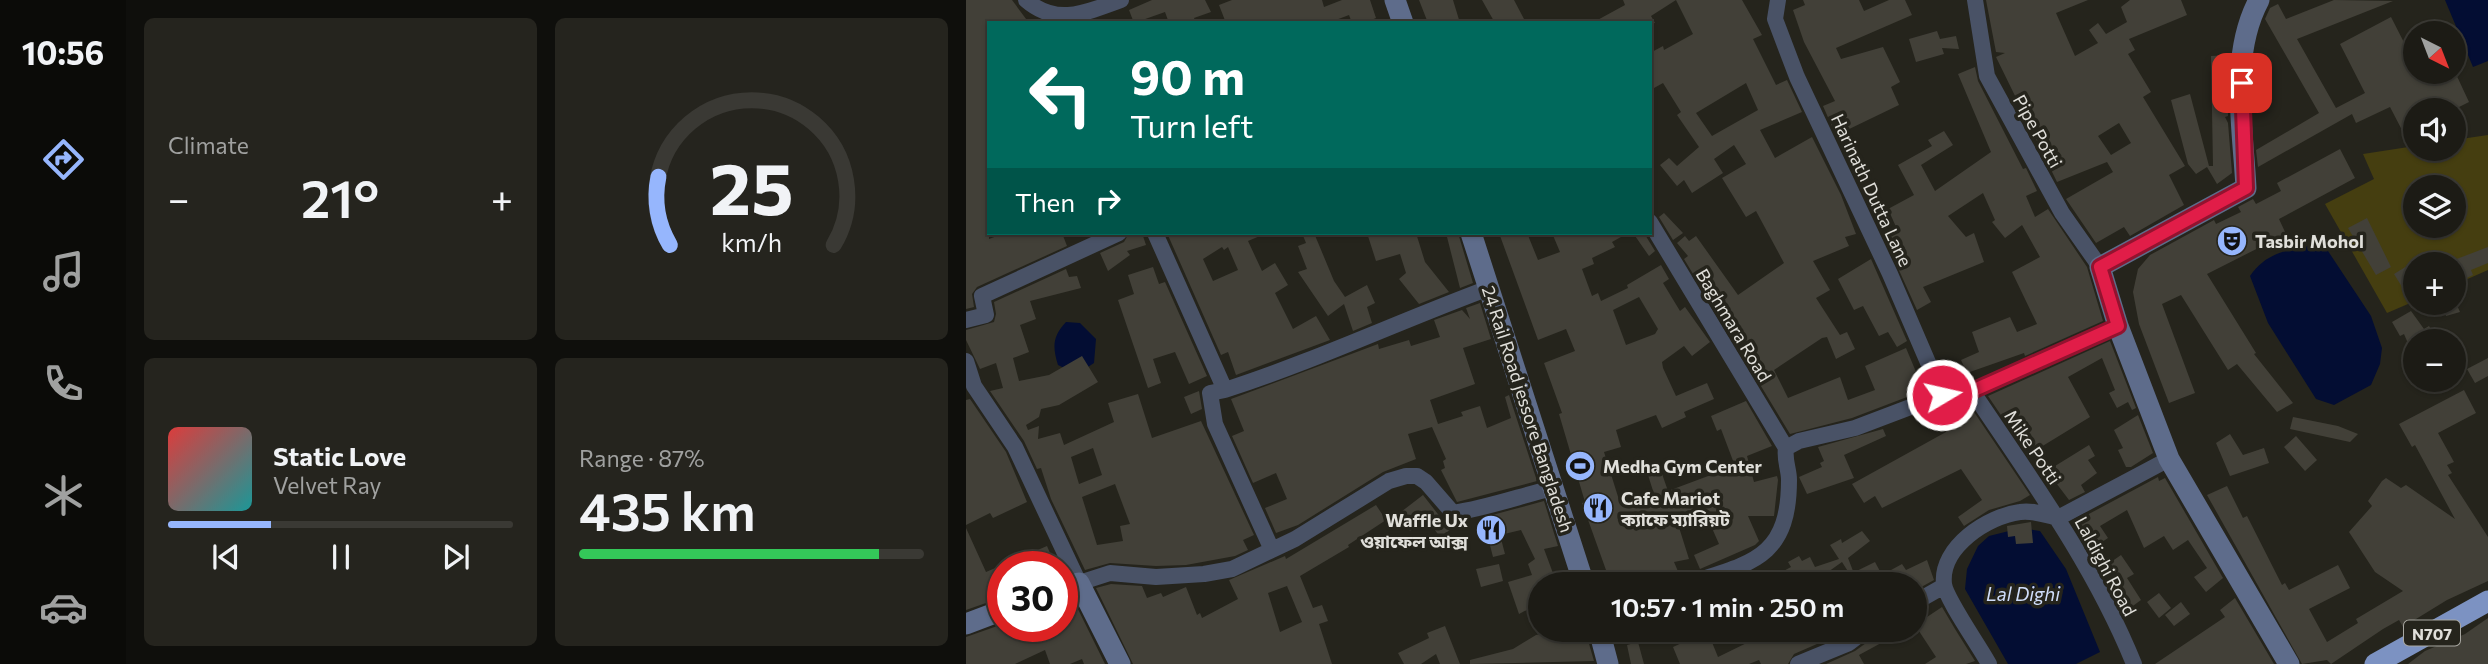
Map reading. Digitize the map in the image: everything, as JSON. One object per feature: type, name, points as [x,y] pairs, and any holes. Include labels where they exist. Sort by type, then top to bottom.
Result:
[{"type":"highway","name":"N707","points":[[2385,662],[2488,601]]},
{"type":"street","points":[[1023,0],[1042,12],[1068,17],[1121,0]]},
{"type":"street","points":[[1023,0],[1032,21]]},
{"type":"street","points":[[1395,0],[1402,21]]},
{"type":"street","name":"Harinath Dutta Lane","points":[[1778,0],[1775,19],[1797,77],[1879,249],[1942,395]]},
{"type":"street","name":"Pipe Potti","points":[[1975,0],[1987,76],[2062,213],[2100,267]]},
{"type":"street","points":[[2259,0],[2249,19],[2241,56],[2246,188],[2100,267],[2118,326],[2169,459],[2289,664]]},
{"type":"street","name":"Baghmara Road","points":[[1652,225],[1786,448]]},
{"type":"street","points":[[966,320],[986,315],[982,296],[1115,235]]},
{"type":"street","points":[[1156,235],[1225,390]]},
{"type":"street","name":"24 Rail Road jessore Bangladesh","points":[[1472,235],[1580,572]]},
{"type":"street","points":[[1272,550],[1214,424],[1210,393],[1302,365],[1414,316],[1489,288]]},
{"type":"street","points":[[1723,572],[1747,564],[1773,546],[1785,524],[1789,477],[1784,463],[1786,448],[1855,428],[1942,395],[1972,391],[2118,326]]},
{"type":"street","points":[[966,361],[974,386],[1015,447],[1056,551]]},
{"type":"street","name":"Mike Potti","points":[[1972,391],[2058,518]]},
{"type":"street","points":[[2058,518],[2169,459]]},
{"type":"street","points":[[1078,583],[1110,573],[1156,577],[1203,575],[1232,569],[1295,539],[1361,496],[1406,476],[1417,476],[1426,482],[1453,513],[1478,509],[1495,502],[1553,488]]},
{"type":"street","name":"Laldighi Road","points":[[1944,586],[1945,568],[1950,554],[1984,527],[2003,516],[2022,511],[2058,518],[2102,591],[2134,664]]},
{"type":"street","points":[[1927,596],[1944,586],[1989,664]]},
{"type":"street","points":[[1078,598],[1120,664]]},
{"type":"street","points":[[966,624],[987,617]]},
{"type":"street","points":[[1602,642],[1608,664]]},
{"type":"street","points":[[1798,664],[1850,642]]},
{"type":"shaded area","points":[[2488,135],[2488,270],[2466,280],[2466,252],[2403,252],[2403,306],[2387,313],[2325,204],[2374,179],[2363,154],[2403,148],[2403,161],[2466,161],[2466,138]]},
{"type":"water","points":[[2445,0],[2488,0],[2488,61],[2473,67],[2466,50],[2466,21],[2454,21]]},
{"type":"water","points":[[2310,246],[2328,251],[2371,316],[2382,348],[2380,364],[2371,385],[2334,405],[2316,399],[2268,323],[2250,276],[2262,263],[2276,254]]},
{"type":"water","points":[[1066,322],[1080,323],[1096,339],[1094,363],[1085,369],[1072,371],[1058,365],[1055,342],[1058,332]]},
{"type":"water","name":"Lal Dighi","points":[[2021,528],[2040,531],[2066,569],[2100,652],[2076,664],[2008,664],[1965,589],[1967,569],[1978,546],[1989,536]]},
{"type":"building","points":[[966,0],[1012,0],[1028,21],[987,21],[987,235],[989,239],[1000,235],[1063,235],[1067,246],[977,287],[972,294],[974,307],[966,309]]},
{"type":"building","points":[[1152,0],[1205,0],[1211,12],[1194,18],[1195,21],[1168,21],[1165,12],[1133,21],[1129,10]]},
{"type":"building","points":[[1232,0],[1322,0],[1324,7],[1342,0],[1370,0],[1376,18],[1369,21],[1351,21],[1349,15],[1333,21],[1225,21],[1219,5]]},
{"type":"building","points":[[1419,0],[1453,0],[1459,21],[1427,21]]},
{"type":"building","points":[[1482,0],[1514,0],[1524,19],[1520,21],[1494,21]]},
{"type":"building","points":[[1623,0],[1676,0],[1651,16],[1655,23],[1596,21],[1625,5]]},
{"type":"building","points":[[1676,0],[1742,0],[1762,35],[1753,39],[1776,85],[1787,80],[1802,112],[1760,130],[1775,158],[1812,137],[1841,195],[1856,234],[1845,237],[1849,246],[1813,261],[1830,290],[1816,298],[1840,335],[1847,332],[1855,349],[1836,359],[1827,337],[1822,338],[1774,370],[1788,398],[1840,377],[1848,400],[1875,390],[1865,366],[1906,348],[1919,379],[1923,378],[1928,389],[1852,418],[1790,434],[1684,259],[1688,256],[1677,243],[1685,236],[1689,241],[1696,236],[1738,295],[1784,263],[1756,211],[1746,217],[1722,178],[1746,164],[1734,145],[1714,159],[1723,173],[1692,193],[1684,180],[1677,186],[1660,165],[1669,158],[1677,166],[1699,147],[1677,115],[1681,112],[1663,83],[1654,88],[1652,84],[1652,52],[1663,46],[1664,50],[1693,34]],"holes":[[[1746,83],[1758,110],[1712,136],[1696,113]]]},
{"type":"building","points":[[1803,0],[1859,0],[1864,11],[1889,0],[1905,0],[1912,15],[1836,48],[1841,59],[1883,47],[1900,82],[1891,87],[1899,105],[1843,132],[1841,128],[1834,131],[1823,106],[1835,101],[1804,42],[1793,10],[1805,5]]},
{"type":"building","points":[[1986,0],[2088,0],[2056,13],[2075,56],[2098,43],[2089,30],[2098,23],[2106,34],[2127,22],[2121,7],[2130,0],[2181,0],[2187,15],[2129,39],[2135,50],[2128,54],[2151,92],[2143,97],[2185,166],[2169,175],[2184,205],[2130,236],[2124,227],[2096,243],[2066,199],[2113,172],[2107,162],[2057,182],[1996,57],[2005,53],[1996,52]],"holes":[[[2119,123],[2131,143],[2111,155],[2098,136]]]},
{"type":"building","points":[[2334,0],[2393,1],[2297,39],[2336,108],[2365,93],[2340,44],[2391,17],[2403,40],[2403,84],[2461,84],[2469,102],[2466,104],[2466,98],[2403,98],[2403,132],[2390,107],[2356,123],[2352,114],[2258,167],[2256,150],[2319,113],[2265,19],[2270,8],[2278,4],[2286,19]]},
{"type":"building","points":[[1937,31],[1940,39],[1956,36],[1959,49],[1942,48],[1944,54],[1916,62],[1909,39]]},
{"type":"building","points":[[2229,55],[2228,116],[2225,117],[2228,123],[2232,173],[2217,184],[2207,167],[2196,174],[2188,164],[2171,100],[2190,94],[2209,166],[2213,166],[2211,56]]},
{"type":"building","points":[[1975,67],[1978,81],[2037,191],[2026,196],[2035,217],[2048,209],[2087,267],[2103,321],[2025,356],[2024,353],[1967,373],[1961,360],[1979,352],[1972,332],[2010,317],[2017,332],[2037,324],[2012,272],[2040,257],[2022,225],[2005,238],[1992,222],[1995,220],[1983,193],[1948,216],[1966,237],[1974,233],[1984,262],[1923,287],[1931,302],[1917,310],[1883,235],[1897,229],[1888,209],[1914,195],[1898,165],[1932,146],[1928,140],[1944,131],[1953,145],[1921,165],[1935,191],[1991,152],[1958,74]]},
{"type":"building","points":[[2340,149],[2355,178],[2279,219],[2286,234],[2207,274],[2256,353],[2254,354],[2293,403],[2277,412],[2237,364],[2228,370],[2181,295],[2162,304],[2195,393],[2169,403],[2139,324],[2133,292],[2138,269],[2150,255],[2214,220],[2216,224],[2241,212],[2238,207],[2253,199],[2256,204],[2281,191],[2277,183]]},
{"type":"building","points":[[1664,213],[1683,233],[1673,240],[1659,217]]},
{"type":"building","points":[[2367,218],[2391,267],[2376,275],[2348,228]]},
{"type":"building","points":[[1128,235],[1143,235],[1146,245],[1127,251],[1130,255],[1108,271],[1100,253],[1124,242]]},
{"type":"building","points":[[1168,235],[1262,235],[1248,241],[1262,271],[1275,263],[1288,285],[1275,293],[1293,329],[1316,316],[1330,340],[1236,375],[1228,352],[1221,355]],"holes":[[[1222,247],[1224,250],[1228,247],[1238,270],[1213,281],[1203,259]]]},
{"type":"building","points":[[1303,235],[1315,235],[1334,281],[1345,297],[1367,285],[1375,303],[1367,307],[1372,323],[1353,331],[1344,304],[1328,316],[1298,272],[1307,269],[1298,246],[1306,243]]},
{"type":"building","points":[[1368,235],[1417,235],[1425,262],[1449,292],[1419,304],[1399,279],[1406,273],[1400,254],[1376,261]]},
{"type":"building","points":[[1447,235],[1459,235],[1473,283],[1460,288]]},
{"type":"building","points":[[1500,235],[1528,235],[1538,260],[1560,252],[1553,235],[1624,235],[1612,242],[1615,247],[1592,258],[1594,264],[1582,269],[1592,296],[1598,293],[1601,301],[1628,288],[1627,285],[1661,265],[1669,279],[1663,283],[1680,311],[1685,307],[1710,342],[1692,356],[1684,346],[1662,362],[1663,368],[1676,396],[1707,383],[1714,399],[1684,412],[1686,417],[1662,428],[1656,415],[1616,430],[1621,447],[1604,452],[1620,503],[1654,494],[1648,475],[1661,471],[1668,491],[1735,466],[1721,429],[1717,431],[1711,416],[1746,401],[1772,446],[1747,456],[1754,482],[1777,476],[1778,480],[1774,516],[1748,516],[1759,541],[1755,545],[1700,569],[1694,555],[1719,544],[1704,510],[1677,521],[1689,559],[1674,562],[1678,572],[1607,572],[1582,503],[1585,502],[1559,414],[1562,413],[1544,363],[1575,351],[1566,329],[1538,340]],"holes":[[[1639,297],[1658,329],[1655,334],[1626,345],[1613,310]]]},
{"type":"building","points":[[1634,235],[1645,235],[1655,251],[1649,256]]},
{"type":"building","points":[[2488,247],[2488,263],[2471,270],[2473,275],[2466,278],[2466,255]]},
{"type":"building","points":[[1871,259],[1907,341],[1897,347],[1888,332],[1879,336],[1863,306],[1854,310],[1838,279]]},
{"type":"building","points":[[1153,267],[1159,284],[1165,282],[1207,376],[1189,384],[1175,352],[1153,359],[1161,383],[1148,388],[1118,300],[1134,294],[1128,275]]},
{"type":"building","points":[[2403,268],[2403,289],[2394,274]]},
{"type":"building","points":[[1066,269],[1069,277],[1077,276],[1081,288],[1030,301],[1036,319],[1020,325],[1029,352],[1013,358],[1019,381],[1049,375],[1082,356],[1098,382],[1059,405],[1041,409],[1039,417],[1026,425],[1028,430],[1039,426],[1038,439],[1060,433],[1064,445],[1114,422],[1108,403],[1138,394],[1152,438],[1201,421],[1254,535],[1243,540],[1248,550],[1235,556],[1186,565],[1110,563],[1085,570],[1051,499],[1041,468],[1037,469],[1024,441],[990,391],[1003,388],[996,363],[980,369],[966,340],[966,330],[994,322],[994,302]],"holes":[[[1093,448],[1102,475],[1079,484],[1071,457]],[[1115,484],[1130,524],[1120,526],[1123,541],[1097,545],[1082,497]]]},
{"type":"building","points":[[1480,303],[1491,339],[1463,348],[1475,384],[1430,400],[1438,424],[1463,416],[1461,412],[1480,406],[1487,428],[1511,418],[1505,397],[1509,395],[1537,481],[1457,502],[1441,470],[1445,468],[1443,461],[1446,459],[1432,427],[1408,434],[1416,459],[1383,472],[1298,525],[1276,533],[1265,508],[1287,499],[1276,473],[1253,483],[1232,436],[1244,431],[1231,399],[1378,344],[1379,349],[1409,340],[1411,346],[1440,337],[1434,320],[1462,310],[1470,319],[1466,308]]},
{"type":"building","points":[[2404,315],[2414,315],[2424,329],[2403,329],[2403,334],[2400,336],[2392,322]]},
{"type":"building","points":[[2110,341],[2136,408],[2132,410],[2128,402],[2117,408],[2109,393],[2115,390],[2102,358],[2068,377],[2090,417],[2028,455],[1988,396]]},
{"type":"building","points":[[2488,358],[2488,376],[2475,383],[2467,369]]},
{"type":"building","points":[[1199,391],[1202,409],[1191,414],[1184,397]]},
{"type":"building","points":[[2460,392],[2465,392],[2476,413],[2438,433],[2454,462],[2447,465],[2452,473],[2448,475],[2488,537],[2488,581],[2447,600],[2403,627],[2399,620],[2331,664],[2327,660],[2302,664],[2207,495],[2227,486],[2243,518],[2247,516],[2282,585],[2285,583],[2289,590],[2338,565],[2350,588],[2309,609],[2327,642],[2358,623],[2356,619],[2403,591],[2375,572],[2349,532],[2372,506],[2368,501],[2382,481],[2386,478],[2401,488],[2406,485],[2455,519],[2415,445],[2412,447],[2399,424]]},
{"type":"building","points":[[970,399],[1006,452],[1027,502],[993,518],[990,513],[966,525],[966,400]]},
{"type":"building","points":[[1964,403],[1971,414],[1974,412],[2030,495],[2020,501],[1989,510],[1964,526],[1958,517],[1982,500],[1961,469],[1882,508],[1875,496],[1864,503],[1852,484],[1946,432],[1940,422],[1954,413],[1949,406]]},
{"type":"building","points":[[2138,415],[2153,453],[2131,467],[2126,467],[2118,450],[2123,448],[2114,430]]},
{"type":"building","points":[[2293,417],[2338,426],[2358,434],[2350,442],[2290,429]]},
{"type":"building","points":[[1883,429],[1886,436],[1844,455],[1854,478],[1807,494],[1799,477],[1822,467],[1820,463],[1824,461],[1818,447]]},
{"type":"building","points":[[2230,434],[2243,455],[2264,448],[2269,463],[2230,476],[2216,443]]},
{"type":"building","points":[[2296,436],[2317,460],[2305,471],[2284,447]]},
{"type":"building","points":[[2089,445],[2095,456],[2088,460],[2097,473],[2081,485],[2085,492],[2069,500],[2047,471]]},
{"type":"building","points":[[2158,477],[2159,481],[2165,478],[2223,578],[2206,592],[2194,577],[2207,568],[2188,540],[2173,550],[2164,536],[2144,548],[2127,510],[2100,526],[2108,538],[2090,550],[2072,523]]},
{"type":"building","points":[[1423,495],[1441,518],[1454,527],[1440,537],[1426,518],[1410,531],[1397,515]]},
{"type":"building","points":[[1544,501],[1558,546],[1544,549],[1553,572],[1531,572],[1528,564],[1535,559],[1521,530],[1500,535],[1505,554],[1493,557],[1485,517]]},
{"type":"building","points":[[1376,505],[1386,520],[1348,545],[1349,547],[1300,576],[1313,608],[1322,605],[1328,621],[1319,624],[1332,664],[1133,664],[1096,588],[1111,584],[1142,586],[1147,598],[1161,593],[1163,597],[1186,587],[1197,615],[1200,613],[1202,618],[1238,599],[1229,580],[1285,556],[1286,559]],"holes":[[[1287,586],[1302,622],[1280,632],[1268,593]]]},
{"type":"building","points":[[2031,522],[2033,543],[2016,544],[2015,536],[2008,537],[2007,526]]},
{"type":"building","points":[[966,528],[987,572],[987,603],[966,610]]},
{"type":"building","points":[[1862,531],[1870,541],[1848,558],[1853,571],[1851,572],[1842,562],[1828,572],[1782,572],[1791,567],[1788,562],[1799,556],[1802,561],[1810,557],[1815,567],[1839,559],[1830,545],[1841,539],[1842,543]]},
{"type":"building","points":[[1047,546],[1049,551],[1035,551]]},
{"type":"building","points":[[2121,555],[2134,574],[2127,578],[2141,600],[2126,611],[2101,569]]},
{"type":"building","points":[[1927,560],[1934,580],[1927,584],[1927,572],[1887,572],[1902,564],[1906,570]]},
{"type":"building","points":[[1875,562],[1880,572],[1855,572]]},
{"type":"building","points":[[1499,564],[1503,581],[1481,587],[1476,569]]},
{"type":"building","points":[[1528,576],[1528,609],[1519,614],[1508,582]]},
{"type":"building","points":[[2159,593],[2171,608],[2159,618],[2147,602]]},
{"type":"building","points":[[2235,598],[2274,664],[2155,664],[2225,617],[2220,610]]},
{"type":"building","points":[[2181,602],[2190,614],[2174,626],[2165,615]]},
{"type":"building","points":[[1942,607],[1975,661],[1966,664],[1925,664],[1936,657],[1926,642],[1927,617]]},
{"type":"building","points":[[1078,609],[1105,664],[1084,664],[1082,659],[1070,664],[1050,664],[1045,650],[1015,664],[966,664],[966,637],[987,630],[987,642],[1078,642]]},
{"type":"building","points":[[2488,618],[2488,664],[2408,664],[2425,651],[2465,634]]},
{"type":"building","points":[[1445,626],[1460,664],[1440,664],[1436,654],[1421,664],[1404,664],[1398,653],[1429,638],[1427,633]]},
{"type":"building","points":[[1528,640],[1528,642],[1588,642],[1594,661],[1470,664],[1470,660],[1513,649]]},
{"type":"building","points":[[1638,642],[1644,664],[1631,664],[1627,645]]},
{"type":"building","points":[[1684,642],[1712,642],[1718,657],[1749,642],[1822,642],[1794,654],[1788,664],[1761,664],[1759,660],[1749,664],[1680,664],[1673,647]]},
{"type":"building","points":[[1867,642],[1883,642],[1859,655],[1864,664],[1826,664],[1855,651]]},
{"type":"place","name":"Tasbir Mohol","points":[[2232,241]]},
{"type":"place","name":"Medha Gym Center","points":[[1580,466]]},
{"type":"place","name":"Cafe Mariot ক্যাফে ম্যারিয়ট","points":[[1598,508]]},
{"type":"place","name":"Waffle Ux ওয়াফেল আক্স","points":[[1491,530]]},
{"type":"route","points":[[1942,395],[1972,391],[2118,326],[2100,267],[2246,188],[2242,83]]}]
